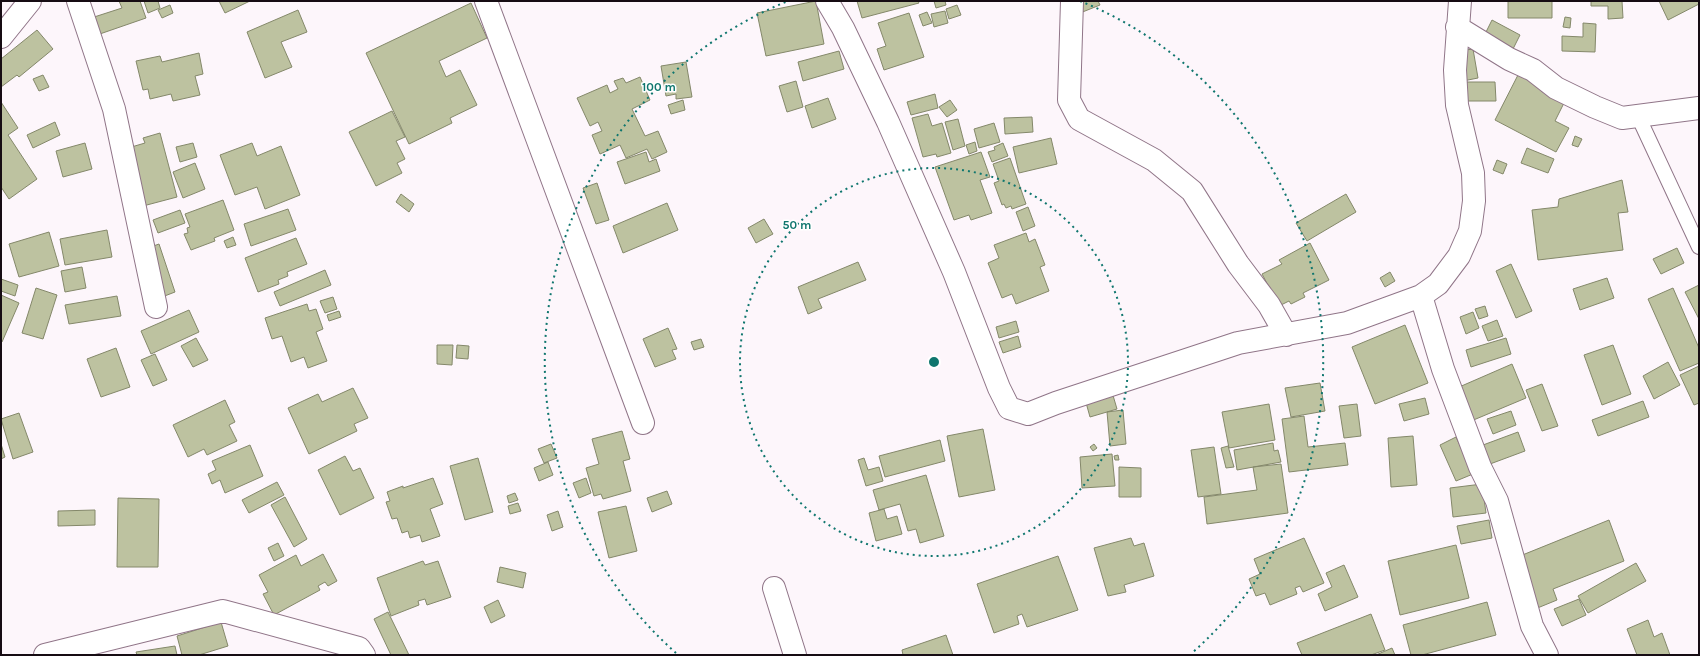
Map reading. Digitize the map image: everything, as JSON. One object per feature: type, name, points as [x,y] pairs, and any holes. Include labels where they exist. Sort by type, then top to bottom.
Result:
[{"type":"street","points":[[1,37],[30,1]]},
{"type":"street","points":[[78,1],[114,109],[156,307]]},
{"type":"street","points":[[486,1],[644,423]]},
{"type":"street","points":[[827,1],[843,28],[888,122],[954,272],[999,388],[1009,408],[1028,414],[1056,403],[1238,343],[1347,324],[1421,296],[1438,284],[1459,256],[1470,231],[1474,201],[1473,173],[1457,105],[1455,70],[1460,1]]},
{"type":"street","points":[[1072,1],[1069,100],[1079,119],[1154,160],[1192,191],[1238,264],[1269,306],[1286,335]]},
{"type":"street","points":[[1458,27],[1509,59],[1533,70],[1556,88],[1622,118],[1699,108]]},
{"type":"street","points":[[1421,296],[1443,369],[1480,467],[1498,501],[1532,626],[1547,655]]},
{"type":"street","points":[[774,588],[795,655]]},
{"type":"street","points":[[45,655],[223,611],[359,648],[364,655]]},
{"type":"lane","points":[[1638,116],[1699,247]]},
{"type":"building","points":[[119,1],[140,1],[146,18],[94,36],[88,19],[122,8]]},
{"type":"building","points":[[144,1],[158,1],[160,8],[148,13]]},
{"type":"building","points":[[219,1],[250,1],[225,13]]},
{"type":"building","points":[[816,1],[824,44],[766,56],[757,13]]},
{"type":"building","points":[[857,1],[918,1],[919,3],[862,18]]},
{"type":"building","points":[[934,1],[945,1],[946,5],[936,8]]},
{"type":"building","points":[[1079,1],[1098,1],[1100,5],[1080,13]]},
{"type":"building","points":[[1508,1],[1552,1],[1552,18],[1508,18]]},
{"type":"building","points":[[1591,1],[1622,1],[1623,18],[1608,19],[1608,6],[1591,6]]},
{"type":"building","points":[[1659,1],[1698,1],[1699,4],[1668,20]]},
{"type":"building","points":[[471,3],[487,38],[439,61],[446,77],[460,70],[477,105],[450,118],[452,123],[409,144],[366,53]]},
{"type":"building","points":[[170,5],[173,13],[162,18],[158,10]]},
{"type":"building","points":[[957,5],[961,15],[949,19],[946,9]]},
{"type":"building","points":[[298,10],[307,32],[281,42],[292,67],[265,78],[247,32]]},
{"type":"building","points":[[945,11],[948,23],[934,27],[931,14]]},
{"type":"building","points":[[927,12],[932,23],[923,26],[919,15]]},
{"type":"building","points":[[909,13],[924,57],[884,70],[877,49],[886,46],[878,23]]},
{"type":"building","points":[[1565,17],[1571,18],[1570,28],[1563,27]]},
{"type":"building","points":[[1492,20],[1520,35],[1513,49],[1485,34]]},
{"type":"building","points":[[1583,23],[1596,24],[1595,52],[1562,51],[1562,36],[1583,37]]},
{"type":"building","points":[[37,30],[53,49],[19,77],[17,75],[1,87],[1,59]]},
{"type":"building","points":[[1473,49],[1478,78],[1463,81],[1458,51]]},
{"type":"building","points":[[839,51],[844,69],[803,81],[798,62]]},
{"type":"building","points":[[199,53],[203,74],[195,76],[200,95],[173,101],[171,94],[150,99],[148,89],[143,90],[136,61],[160,56],[162,62]]},
{"type":"building","points":[[686,62],[692,97],[676,99],[676,94],[666,96],[661,66]]},
{"type":"building","points":[[1519,73],[1544,85],[1541,91],[1564,103],[1555,121],[1569,128],[1556,152],[1495,120]]},
{"type":"building","points":[[43,75],[49,87],[39,91],[33,79]]},
{"type":"building","points":[[640,77],[650,100],[632,109],[645,136],[658,131],[667,152],[652,159],[647,149],[626,158],[620,145],[600,154],[592,135],[602,131],[598,122],[590,126],[577,98],[607,85],[610,93],[618,89],[614,81],[623,78],[626,83]]},
{"type":"building","points":[[796,81],[803,107],[787,112],[779,86]]},
{"type":"building","points":[[1461,82],[1495,82],[1496,101],[1461,101]]},
{"type":"building","points":[[935,94],[938,108],[911,115],[907,102]]},
{"type":"building","points":[[828,98],[836,119],[812,128],[805,106]]},
{"type":"building","points":[[683,100],[685,110],[671,114],[668,105]]},
{"type":"building","points":[[950,100],[957,110],[947,117],[939,107]]},
{"type":"building","points":[[1,102],[18,128],[8,135],[37,179],[9,199],[1,187]]},
{"type":"building","points":[[392,111],[405,137],[396,141],[405,159],[397,163],[402,173],[376,186],[349,132]]},
{"type":"building","points":[[928,114],[932,126],[942,123],[951,153],[937,157],[936,154],[923,157],[912,118]]},
{"type":"building","points":[[1032,117],[1033,132],[1005,134],[1004,118]]},
{"type":"building","points":[[958,119],[965,146],[953,150],[945,122]]},
{"type":"building","points":[[55,122],[60,135],[33,148],[27,135]]},
{"type":"building","points":[[994,123],[1000,142],[979,148],[974,129]]},
{"type":"building","points":[[160,133],[177,197],[143,206],[128,148],[145,143],[143,138]]},
{"type":"building","points":[[1575,136],[1582,139],[1578,147],[1572,145]]},
{"type":"building","points":[[1051,138],[1057,164],[1019,173],[1013,147]]},
{"type":"building","points":[[975,142],[977,151],[969,154],[966,145]]},
{"type":"building","points":[[85,143],[92,169],[63,177],[56,151]]},
{"type":"building","points":[[193,143],[197,157],[180,162],[176,147]]},
{"type":"building","points":[[252,143],[257,156],[281,146],[300,195],[265,209],[257,187],[235,195],[220,155]]},
{"type":"building","points":[[1003,143],[1008,156],[992,162],[988,152],[995,150],[994,147]]},
{"type":"building","points":[[1527,148],[1554,159],[1548,173],[1521,163]]},
{"type":"building","points":[[646,152],[649,162],[656,159],[660,171],[625,184],[617,162]]},
{"type":"building","points":[[981,152],[990,177],[980,180],[992,213],[971,220],[969,215],[954,220],[935,167]]},
{"type":"building","points":[[1010,158],[1026,204],[1012,209],[1011,206],[1006,208],[1004,204],[1002,205],[994,183],[999,181],[993,164]]},
{"type":"building","points":[[1497,160],[1507,164],[1503,174],[1493,170]]},
{"type":"building","points":[[195,163],[205,189],[183,198],[173,172]]},
{"type":"building","points":[[1622,180],[1628,212],[1618,213],[1623,250],[1538,260],[1532,210],[1558,207],[1559,199]]},
{"type":"building","points":[[597,183],[609,220],[596,224],[583,188]]},
{"type":"building","points":[[401,194],[414,204],[409,212],[396,202]]},
{"type":"building","points":[[1346,194],[1356,212],[1307,241],[1296,223]]},
{"type":"building","points":[[223,200],[234,230],[214,238],[215,241],[191,250],[184,234],[188,233],[187,228],[190,227],[185,214]]},
{"type":"building","points":[[667,203],[678,230],[623,253],[613,226]]},
{"type":"building","points":[[1028,207],[1035,226],[1023,231],[1016,212]]},
{"type":"building","points":[[288,209],[296,230],[251,246],[244,224]]},
{"type":"building","points":[[180,210],[185,223],[158,233],[153,220]]},
{"type":"building","points":[[764,219],[773,234],[756,243],[748,228]]},
{"type":"building","points":[[107,230],[112,257],[65,265],[60,239]]},
{"type":"building","points":[[49,232],[59,266],[19,277],[9,244]]},
{"type":"building","points":[[1026,233],[1029,242],[1035,239],[1045,265],[1040,267],[1049,291],[1016,304],[1012,294],[1002,298],[988,263],[999,258],[994,245]]},
{"type":"building","points":[[233,237],[236,245],[227,248],[224,241]]},
{"type":"building","points":[[296,238],[307,264],[287,272],[288,276],[278,280],[279,284],[258,292],[245,258]]},
{"type":"building","points":[[1310,243],[1329,280],[1303,293],[1305,297],[1291,304],[1289,301],[1279,306],[1262,274],[1282,264],[1279,260]]},
{"type":"building","points":[[159,244],[175,292],[162,297],[145,249]]},
{"type":"building","points":[[1677,248],[1684,263],[1661,274],[1653,259]]},
{"type":"building","points":[[858,262],[866,280],[818,299],[822,308],[808,314],[798,287]]},
{"type":"building","points":[[1511,264],[1532,311],[1516,318],[1496,271]]},
{"type":"building","points":[[82,267],[86,288],[65,292],[61,271]]},
{"type":"building","points":[[325,270],[331,285],[280,306],[274,292]]},
{"type":"building","points":[[1390,272],[1395,281],[1385,287],[1380,278]]},
{"type":"building","points":[[1607,278],[1614,298],[1580,310],[1573,289]]},
{"type":"building","points":[[1,279],[18,285],[15,296],[1,291]]},
{"type":"building","points":[[1699,285],[1699,319],[1685,292]]},
{"type":"building","points":[[36,288],[57,295],[43,339],[22,333]]},
{"type":"building","points":[[1673,288],[1699,348],[1699,363],[1680,371],[1648,299]]},
{"type":"building","points":[[1,295],[19,303],[2,342],[1,341]]},
{"type":"building","points":[[117,296],[121,316],[69,324],[65,305]]},
{"type":"building","points":[[333,297],[337,309],[325,313],[320,301]]},
{"type":"building","points":[[307,304],[309,311],[316,309],[323,329],[316,332],[327,361],[308,368],[304,357],[291,362],[282,336],[272,339],[265,318]]},
{"type":"building","points":[[1485,306],[1488,316],[1479,319],[1475,309]]},
{"type":"building","points":[[189,310],[199,332],[151,354],[141,331]]},
{"type":"building","points":[[339,311],[341,317],[329,321],[327,315]]},
{"type":"building","points":[[1473,312],[1479,328],[1466,334],[1460,317]]},
{"type":"building","points":[[1497,320],[1503,336],[1488,341],[1482,326]]},
{"type":"building","points":[[1016,321],[1019,332],[999,338],[996,327]]},
{"type":"building","points":[[1405,325],[1428,383],[1375,404],[1352,347]]},
{"type":"building","points":[[668,328],[677,349],[672,350],[676,359],[655,367],[643,339]]},
{"type":"building","points":[[1018,336],[1021,347],[1003,353],[999,342]]},
{"type":"building","points":[[196,338],[208,360],[193,367],[181,346]]},
{"type":"building","points":[[1506,338],[1511,354],[1471,367],[1466,350]]},
{"type":"building","points":[[701,339],[704,347],[694,350],[691,342]]},
{"type":"building","points":[[437,345],[453,345],[452,365],[437,364]]},
{"type":"building","points":[[457,345],[469,346],[468,359],[456,358]]},
{"type":"building","points":[[1613,345],[1631,394],[1602,405],[1584,355]]},
{"type":"building","points":[[116,348],[130,387],[101,397],[87,359]]},
{"type":"building","points":[[155,354],[167,380],[153,386],[141,360]]},
{"type":"building","points":[[1668,362],[1680,385],[1654,399],[1643,376]]},
{"type":"building","points":[[1512,364],[1526,398],[1464,424],[1450,391]]},
{"type":"building","points":[[1699,366],[1699,403],[1694,405],[1680,375]]},
{"type":"building","points":[[1320,383],[1325,411],[1291,417],[1285,388]]},
{"type":"building","points":[[1542,384],[1558,426],[1542,431],[1526,390]]},
{"type":"building","points":[[353,388],[368,418],[354,424],[357,431],[309,454],[288,408],[318,394],[322,402]]},
{"type":"building","points":[[1112,392],[1117,409],[1090,417],[1085,399]]},
{"type":"building","points":[[1425,398],[1429,414],[1404,421],[1399,404]]},
{"type":"building","points":[[225,400],[235,422],[229,425],[237,441],[207,455],[204,449],[188,457],[173,425]]},
{"type":"building","points":[[1643,401],[1649,417],[1598,436],[1592,420]]},
{"type":"building","points":[[1269,404],[1275,440],[1229,448],[1222,412]]},
{"type":"building","points":[[1357,404],[1361,436],[1344,438],[1339,406]]},
{"type":"building","points":[[1123,410],[1126,444],[1110,446],[1107,412]]},
{"type":"building","points":[[1511,411],[1516,425],[1493,434],[1487,419]]},
{"type":"building","points":[[19,413],[33,452],[13,459],[1,419]]},
{"type":"building","points":[[1304,416],[1308,447],[1345,443],[1348,465],[1289,472],[1282,419]]},
{"type":"building","points":[[983,429],[995,490],[959,497],[947,436]]},
{"type":"building","points":[[622,431],[630,459],[623,461],[631,491],[603,499],[601,494],[594,496],[586,468],[599,464],[592,439]]},
{"type":"building","points":[[1518,432],[1525,451],[1490,464],[1483,445]]},
{"type":"building","points":[[1413,436],[1417,485],[1391,487],[1388,438]]},
{"type":"building","points":[[1456,437],[1473,474],[1456,481],[1440,445]]},
{"type":"building","points":[[940,440],[945,461],[885,477],[879,456]]},
{"type":"building","points":[[1273,443],[1274,451],[1278,450],[1281,462],[1237,470],[1234,450]]},
{"type":"building","points":[[1,444],[5,457],[1,459]]},
{"type":"building","points":[[551,444],[557,458],[544,463],[538,449]]},
{"type":"building","points":[[1094,444],[1097,448],[1093,451],[1090,447]]},
{"type":"building","points":[[250,445],[263,476],[225,493],[220,480],[212,484],[208,474],[216,470],[212,461]]},
{"type":"building","points":[[1228,446],[1234,467],[1226,468],[1221,448]]},
{"type":"building","points":[[1214,447],[1221,494],[1198,497],[1191,450]]},
{"type":"building","points":[[1112,454],[1115,486],[1082,488],[1080,457]]},
{"type":"building","points":[[1118,455],[1119,460],[1115,460],[1114,456]]},
{"type":"building","points":[[345,456],[353,471],[360,468],[374,498],[340,515],[318,470]]},
{"type":"building","points":[[478,458],[493,512],[465,520],[450,466]]},
{"type":"building","points":[[864,458],[868,470],[879,467],[883,481],[866,486],[858,460]]},
{"type":"building","points":[[548,462],[553,475],[539,481],[534,468]]},
{"type":"building","points":[[1281,464],[1288,513],[1207,524],[1204,497],[1257,490],[1253,467]]},
{"type":"building","points":[[1119,467],[1141,468],[1141,497],[1119,497]]},
{"type":"building","points":[[926,475],[944,536],[920,543],[916,529],[908,531],[900,504],[879,510],[873,490]]},
{"type":"building","points":[[433,478],[443,504],[430,509],[440,536],[422,542],[420,535],[410,538],[408,531],[402,533],[397,518],[392,519],[386,502],[390,501],[387,492]]},
{"type":"building","points":[[586,478],[591,493],[579,498],[573,483]]},
{"type":"building","points":[[277,482],[284,495],[249,513],[242,500]]},
{"type":"building","points":[[1482,484],[1486,513],[1453,517],[1450,488]]},
{"type":"building","points":[[667,491],[672,504],[652,512],[647,498]]},
{"type":"building","points":[[515,493],[518,500],[509,503],[507,496]]},
{"type":"building","points":[[285,497],[307,539],[294,547],[271,505]]},
{"type":"building","points":[[118,498],[159,499],[158,567],[117,567]]},
{"type":"building","points":[[518,503],[521,511],[510,514],[508,506]]},
{"type":"building","points":[[626,506],[637,551],[609,558],[598,512]]},
{"type":"building","points":[[884,509],[887,519],[897,516],[902,534],[876,541],[869,513]]},
{"type":"building","points":[[95,510],[95,525],[58,526],[58,511]]},
{"type":"building","points":[[558,511],[563,527],[552,531],[547,515]]},
{"type":"building","points":[[1489,520],[1492,538],[1461,544],[1457,526]]},
{"type":"building","points":[[1609,520],[1624,561],[1553,589],[1557,600],[1535,609],[1515,558]]},
{"type":"building","points":[[1131,538],[1134,546],[1144,543],[1154,576],[1124,585],[1126,592],[1108,596],[1094,548]]},
{"type":"building","points":[[1304,538],[1324,583],[1303,592],[1300,586],[1295,588],[1297,594],[1270,605],[1265,593],[1256,596],[1249,579],[1260,574],[1254,559]]},
{"type":"building","points":[[278,543],[284,556],[274,561],[268,548]]},
{"type":"building","points":[[1456,545],[1469,598],[1400,615],[1388,561]]},
{"type":"building","points":[[323,554],[337,581],[328,586],[325,582],[318,586],[320,590],[274,615],[263,594],[268,592],[259,575],[296,555],[301,566]]},
{"type":"building","points":[[1058,556],[1078,610],[1027,627],[1022,614],[1017,616],[1019,624],[994,633],[977,584]]},
{"type":"building","points":[[423,561],[425,565],[438,561],[451,597],[427,605],[425,599],[418,601],[419,605],[391,616],[377,578]]},
{"type":"building","points":[[1636,563],[1646,581],[1588,613],[1578,596]]},
{"type":"building","points":[[1344,565],[1358,597],[1325,611],[1318,594],[1332,587],[1326,573]]},
{"type":"building","points":[[500,567],[526,573],[523,588],[497,582]]},
{"type":"building","points":[[1579,599],[1586,615],[1562,626],[1554,609]]},
{"type":"building","points":[[498,600],[505,616],[491,623],[484,607]]},
{"type":"building","points":[[1487,602],[1496,635],[1422,655],[1411,655],[1403,625]]},
{"type":"building","points":[[388,612],[409,655],[391,655],[374,619]]},
{"type":"building","points":[[1371,614],[1385,650],[1371,655],[1302,655],[1297,643]]},
{"type":"building","points":[[1648,620],[1654,637],[1662,633],[1670,655],[1637,655],[1627,629]]},
{"type":"building","points":[[221,622],[228,646],[199,655],[182,655],[177,636]]},
{"type":"building","points":[[946,635],[953,655],[903,655],[902,650]]},
{"type":"building","points":[[175,646],[177,655],[137,655],[136,652]]},
{"type":"building","points":[[1392,648],[1395,655],[1376,655]]}]
